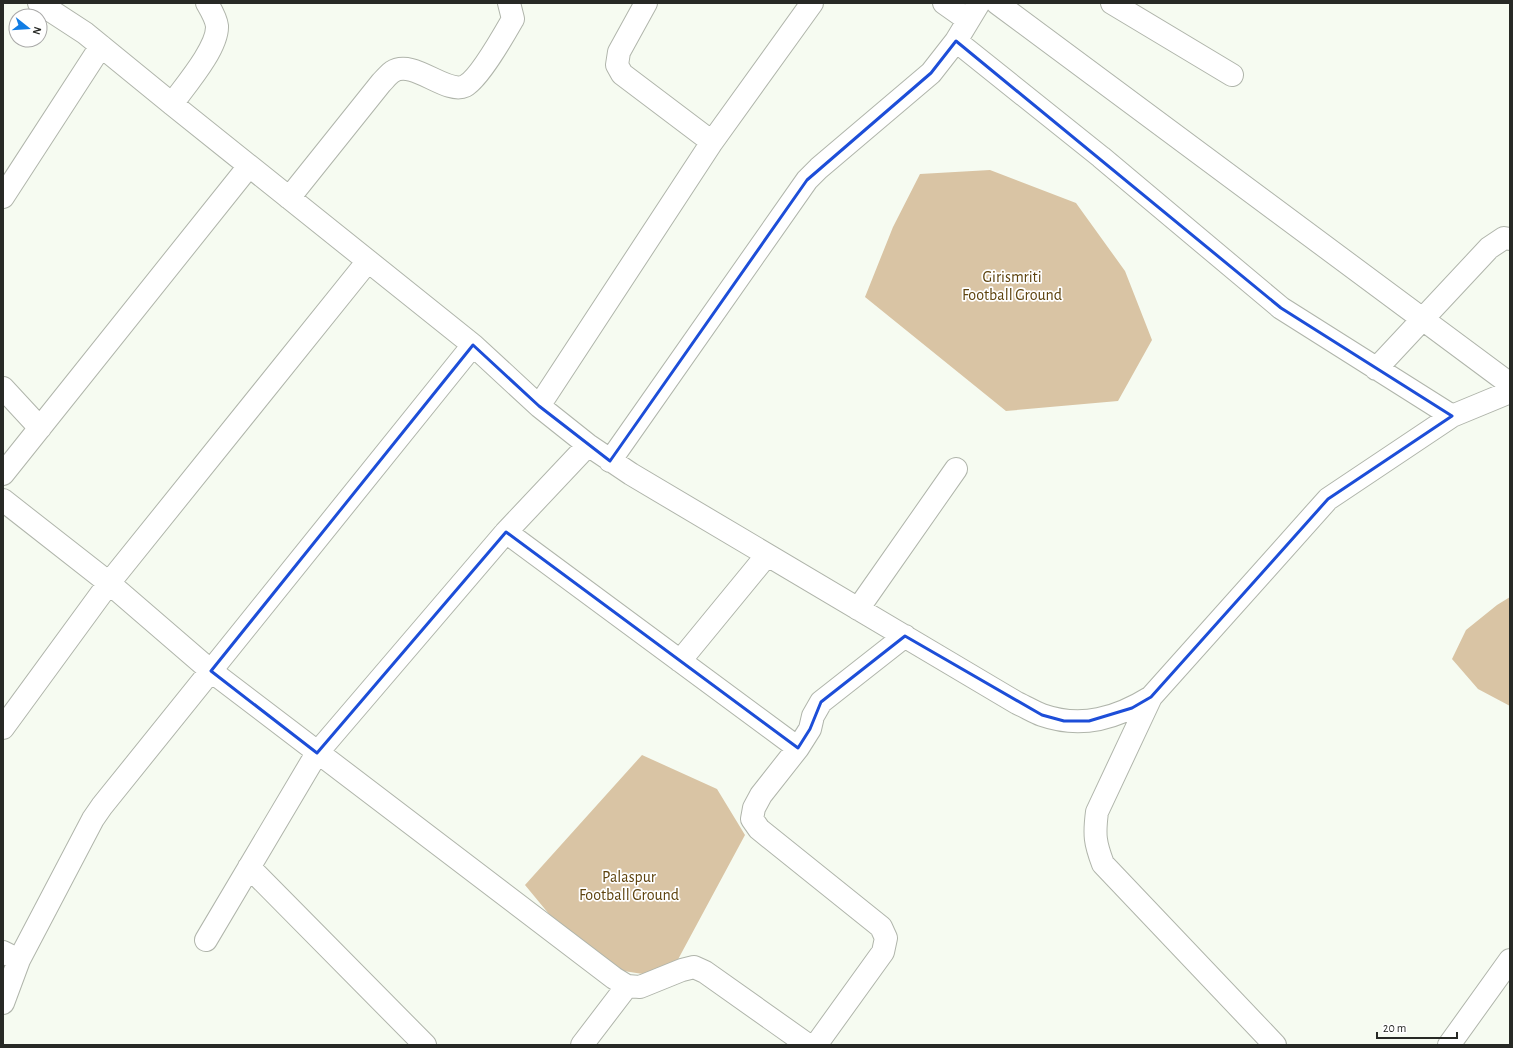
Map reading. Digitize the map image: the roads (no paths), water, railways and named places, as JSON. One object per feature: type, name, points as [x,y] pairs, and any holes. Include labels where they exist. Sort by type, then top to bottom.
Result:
[{"type":"street","points":[[39,3],[85,33],[473,345],[539,406],[610,461],[1017,703],[1042,715],[1064,721],[1089,721],[1109,717],[1132,708],[1151,697]]},
{"type":"street","points":[[172,104],[209,53],[215,40],[217,26],[214,14],[207,3]]},
{"type":"street","points":[[290,198],[381,83],[392,72],[405,69],[453,87],[464,87],[474,80],[513,19],[509,3]]},
{"type":"street","points":[[646,3],[619,52],[617,65],[622,74],[712,142]]},
{"type":"street","points":[[539,406],[712,142],[812,3]]},
{"type":"street","points":[[610,461],[807,180],[819,168],[931,73],[956,41],[974,11],[944,3]]},
{"type":"street","points":[[997,3],[1510,384]]},
{"type":"street","points":[[1112,3],[1232,75]]},
{"type":"street","points":[[956,41],[1100,157],[1281,308],[1452,416]]},
{"type":"street","points":[[3,197],[100,46]]},
{"type":"street","points":[[3,474],[249,166]]},
{"type":"street","points":[[1376,369],[1489,248],[1504,238],[1510,239]]},
{"type":"street","points":[[3,728],[109,583],[368,261]]},
{"type":"street","points":[[3,1004],[11,956],[93,819],[106,800],[473,345]]},
{"type":"street","points":[[3,388],[40,428]]},
{"type":"street","points":[[1275,1045],[1103,864],[1097,849],[1094,832],[1097,812],[1151,697],[1328,499],[1452,416],[1510,392]]},
{"type":"street","points":[[206,940],[317,752],[506,532],[588,445]]},
{"type":"street","points":[[858,609],[956,470]]},
{"type":"street","points":[[3,500],[109,583],[211,671],[614,978],[627,986],[640,987],[682,970],[694,967],[705,972],[808,1045]]},
{"type":"street","points":[[506,532],[798,748]]},
{"type":"street","points":[[680,661],[767,555]]},
{"type":"street","points":[[816,1045],[883,952],[886,938],[881,927],[759,829],[752,819],[754,808],[761,795],[798,748],[810,729],[813,716],[821,702],[905,636]]},
{"type":"street","points":[[249,867],[425,1045]]},
{"type":"street","points":[[1449,1045],[1510,960]]},
{"type":"street","points":[[582,1045],[627,986]]},
{"type":"park label","name":"Girismriti Football Ground","points":[[1012,286]]},
{"type":"park label","name":"Palaspur Football Ground","points":[[629,886]]}]
